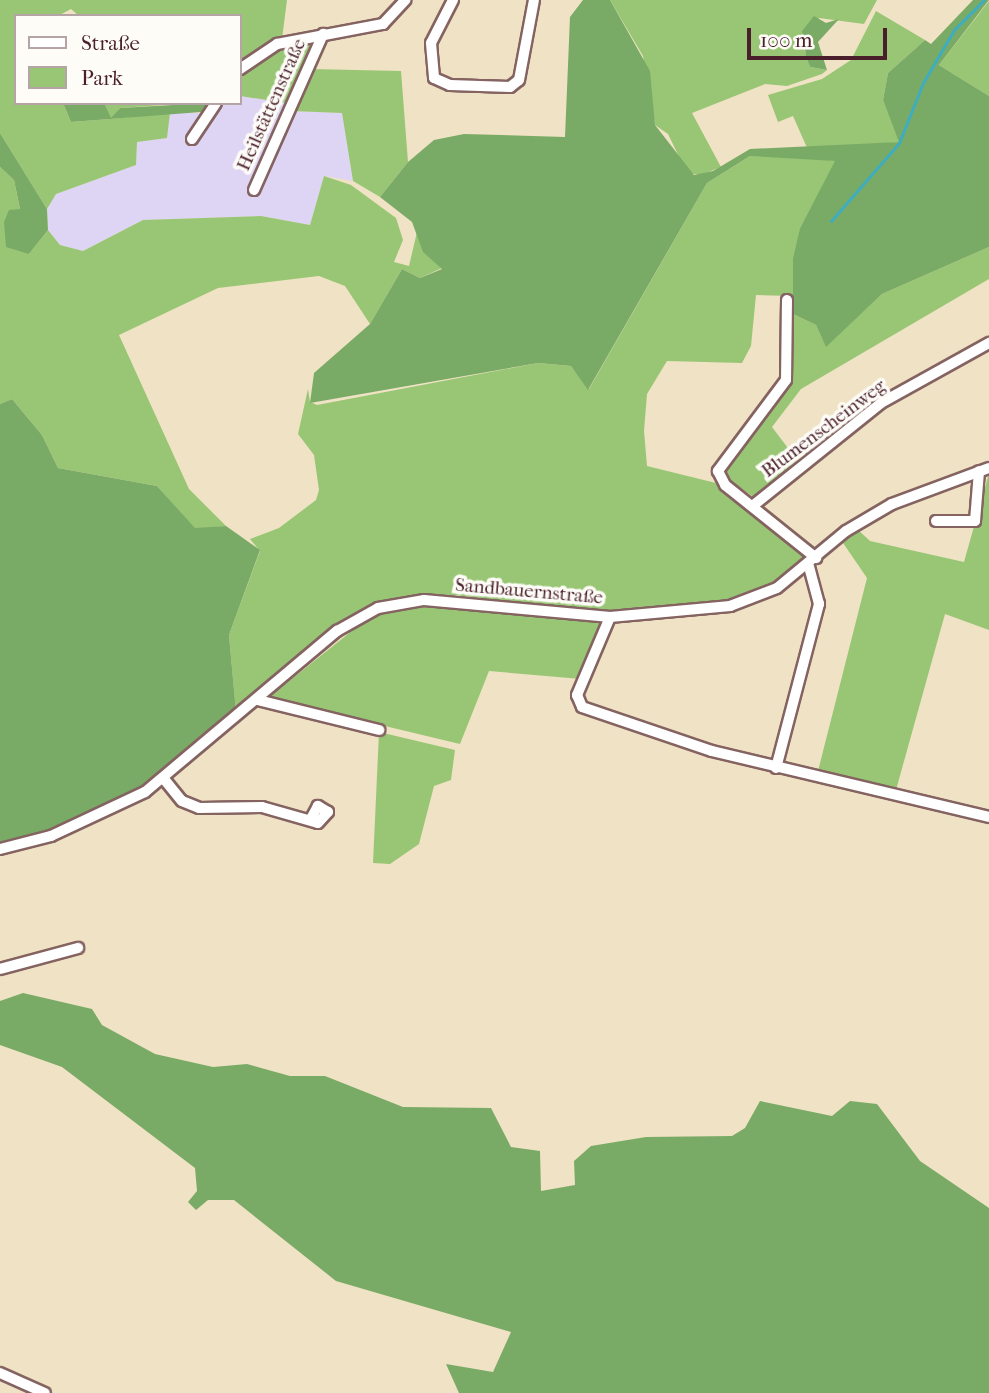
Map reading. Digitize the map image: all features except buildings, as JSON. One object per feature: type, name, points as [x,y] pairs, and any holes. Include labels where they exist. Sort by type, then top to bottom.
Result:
[{"type":"street","name":"Heilstättenstraße","points":[[242,68],[277,44],[383,24],[405,0]]},
{"type":"street","points":[[453,0],[430,43],[434,78],[442,85],[510,88],[518,84],[534,0]]},
{"type":"street","name":"Heilstättenstraße","points":[[254,190],[323,34]]},
{"type":"street","points":[[192,139],[215,105]]},
{"type":"street","points":[[776,768],[820,604],[813,562],[755,504],[725,485],[718,471],[786,380],[787,300]]},
{"type":"street","name":"Blumenscheinweg","points":[[755,504],[881,403],[989,343]]},
{"type":"street","name":"Sandbauernstraße","points":[[936,521],[975,521],[984,469]]},
{"type":"street","name":"Sandbauernstraße","points":[[0,849],[63,831],[164,779],[337,631],[400,602],[610,617],[730,606],[777,588],[892,504],[984,469]]},
{"type":"street","points":[[610,617],[575,702],[639,730],[776,768],[930,799],[989,817]]},
{"type":"street","points":[[258,700],[379,730]]},
{"type":"street","points":[[164,779],[182,801],[199,808],[262,807],[312,817]]},
{"type":"street","points":[[0,969],[78,948]]},
{"type":"street","points":[[0,1373],[45,1393]]},
{"type":"shaded area","points":[[242,96],[287,103],[291,111],[342,113],[353,181],[324,176],[310,225],[261,216],[143,220],[83,251],[60,245],[48,230],[47,209],[56,194],[136,165],[137,142],[167,138],[170,113],[204,113],[211,105],[242,105]]},
{"type":"green space","points":[[0,0],[287,0],[282,39],[242,63],[242,14],[77,14],[71,9],[62,14],[14,14],[14,105],[64,105],[71,122],[110,119],[105,105],[163,105],[120,108],[111,119],[170,113],[167,138],[137,142],[136,165],[56,194],[47,209],[0,133]]},
{"type":"green space","points":[[583,0],[610,0],[650,71],[655,125],[694,175],[713,171],[750,149],[899,142],[883,100],[888,73],[925,40],[931,44],[973,0],[989,0],[939,65],[989,96],[989,247],[882,294],[826,347],[816,325],[793,314],[793,259],[800,228],[835,161],[750,156],[707,183],[588,390],[571,366],[538,363],[310,403],[314,373],[370,324],[402,269],[420,278],[442,269],[423,252],[412,222],[380,197],[408,162],[434,140],[464,134],[565,137],[570,17]]},
{"type":"green space","points":[[610,0],[877,0],[864,24],[819,18],[802,42],[810,67],[827,70],[822,74],[787,86],[765,84],[692,113],[721,167],[701,175],[687,173],[668,134],[655,125],[643,56]]},
{"type":"green space","points":[[989,1],[989,96],[939,65]]},
{"type":"green space","points":[[876,11],[925,40],[888,73],[883,100],[900,142],[808,150],[793,116],[778,122],[768,95],[822,79],[851,60]]},
{"type":"green space","points":[[814,16],[826,23],[839,19],[818,42],[827,70],[810,67],[806,56],[802,31]]},
{"type":"green space","points":[[312,40],[287,103],[242,96],[242,71],[266,52]]},
{"type":"green space","points":[[310,69],[401,71],[408,162],[380,197],[353,181],[342,113],[291,111]]},
{"type":"green space","points":[[64,105],[105,105],[111,118],[120,108],[206,105],[201,112],[71,122]]},
{"type":"green space","points":[[0,133],[47,209],[48,230],[29,254],[6,247],[4,222],[9,210],[20,209],[14,180],[0,167]]},
{"type":"green space","points":[[778,154],[836,161],[800,228],[794,296],[756,295],[751,346],[742,363],[667,361],[647,394],[644,431],[647,466],[720,484],[802,547],[807,559],[778,584],[734,601],[608,613],[455,595],[393,599],[334,629],[236,712],[229,635],[260,551],[250,539],[279,528],[316,500],[319,490],[314,455],[298,434],[308,389],[310,402],[317,405],[538,363],[571,366],[589,389],[707,183],[750,156]]},
{"type":"green space","points":[[0,167],[14,180],[29,254],[48,230],[60,245],[83,251],[143,220],[261,216],[310,225],[324,176],[351,185],[396,218],[403,240],[394,262],[409,266],[417,232],[442,268],[420,278],[402,269],[370,324],[345,286],[319,276],[218,288],[119,335],[189,489],[226,526],[195,529],[157,486],[58,468],[42,435],[12,399],[0,404]]},
{"type":"green space","points":[[989,247],[989,279],[801,389],[772,427],[800,464],[755,498],[721,474],[780,396],[791,361],[793,314],[816,325],[826,346],[882,294]]},
{"type":"green space","points":[[12,399],[42,435],[58,468],[157,486],[195,528],[226,526],[260,550],[229,635],[236,712],[139,789],[50,831],[0,843],[0,404]]},
{"type":"green space","points":[[989,473],[989,630],[945,614],[896,790],[817,775],[867,578],[841,540],[857,529],[870,541],[964,562]]},
{"type":"green space","points":[[414,604],[594,621],[603,625],[581,679],[489,671],[460,744],[268,698],[373,614]]},
{"type":"green space","points":[[379,732],[455,750],[451,780],[434,786],[419,844],[390,864],[373,863]]},
{"type":"green space","points":[[23,993],[92,1009],[102,1025],[155,1054],[213,1067],[247,1064],[290,1076],[325,1076],[403,1107],[491,1108],[511,1147],[540,1151],[541,1191],[575,1185],[574,1161],[591,1146],[646,1137],[732,1136],[745,1128],[760,1101],[832,1116],[850,1101],[877,1104],[920,1161],[989,1208],[989,1393],[459,1393],[446,1364],[493,1372],[511,1332],[336,1281],[234,1200],[208,1200],[196,1210],[188,1202],[197,1191],[195,1168],[62,1067],[0,1045],[0,1001]]},
{"type":"waterway","points":[[831,221],[899,143],[923,83],[954,30],[984,0]]}]
